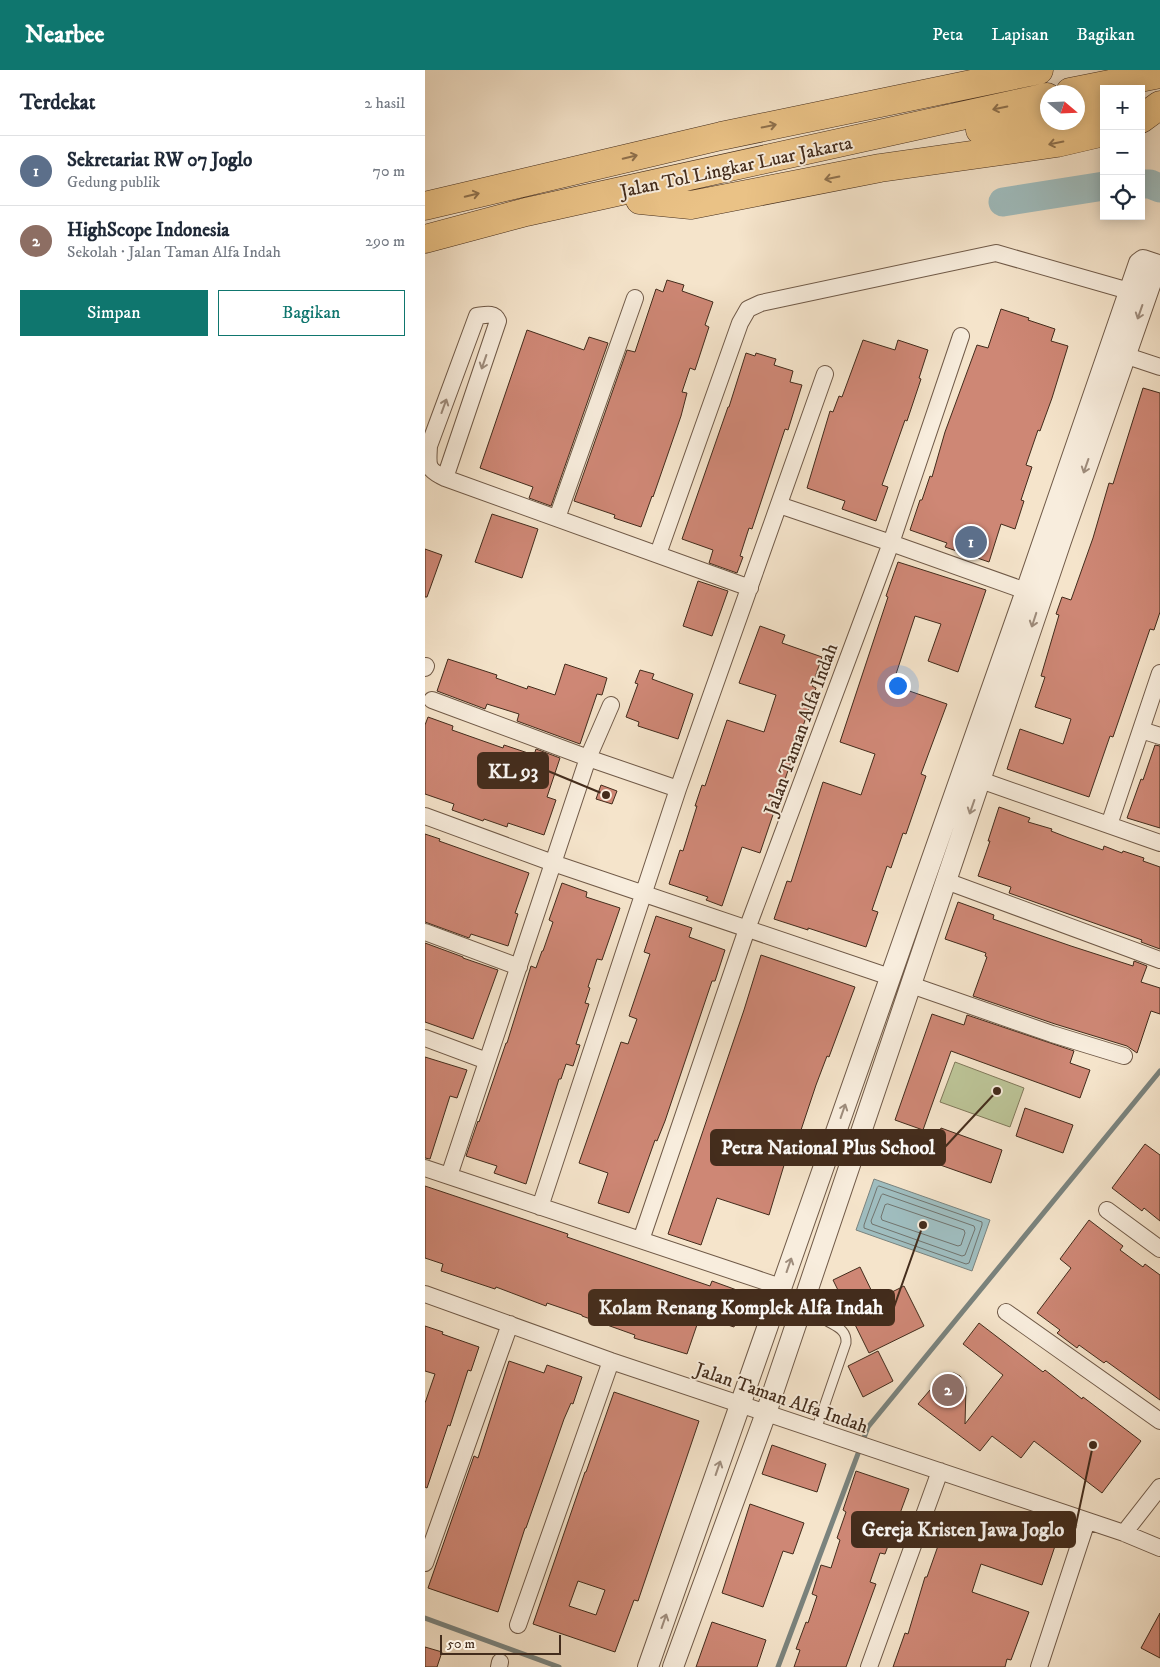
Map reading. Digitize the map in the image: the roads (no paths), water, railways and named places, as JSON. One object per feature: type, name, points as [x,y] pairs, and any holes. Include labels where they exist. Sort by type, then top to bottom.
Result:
[{"type":"highway","points":[[923,94],[975,70]]},
{"type":"highway","name":"Jalan Tol Lingkar Luar Jakarta","points":[[425,206],[721,136],[1039,70]]},
{"type":"highway","points":[[1085,89],[1160,74]]},
{"type":"highway","points":[[1145,101],[1160,99]]},
{"type":"highway","name":"Jalan Tol Lingkar Luar Jakarta","points":[[425,239],[526,212],[1040,100]]},
{"type":"highway","points":[[1145,116],[1160,105]]},
{"type":"highway","points":[[1085,113],[1100,110]]},
{"type":"highway","points":[[526,212],[572,218],[594,214],[640,200],[873,147],[1040,120]]},
{"type":"highway","points":[[640,200],[691,205],[880,168],[1057,143],[1100,133]]},
{"type":"street","points":[[658,554],[740,323],[748,309],[761,303],[996,253],[1129,291]]},
{"type":"street","points":[[648,1667],[1026,591],[1117,352],[1156,265],[1143,260],[1140,261],[1129,291],[1117,352],[981,780],[766,1413],[673,1667]]},
{"type":"street","points":[[557,518],[635,298]]},
{"type":"street","points":[[445,478],[498,320],[493,315],[477,316],[429,446],[428,466],[433,472],[445,478],[750,588]]},
{"type":"street","name":"Jalan Taman Alfa Indah","points":[[641,1240],[747,929],[891,543],[961,336]]},
{"type":"street","points":[[1117,352],[1160,367]]},
{"type":"street","points":[[540,1207],[678,789],[825,374]]},
{"type":"street","points":[[779,505],[1026,591]]},
{"type":"street","points":[[1109,825],[1160,673]]},
{"type":"street","points":[[432,700],[678,789]]},
{"type":"street","points":[[449,1176],[589,758],[611,705]]},
{"type":"street","points":[[1141,730],[1160,736]]},
{"type":"street","points":[[962,774],[1160,843]]},
{"type":"street","points":[[425,816],[553,863],[890,977]]},
{"type":"street","points":[[946,881],[1160,960]]},
{"type":"street","points":[[425,932],[519,967]]},
{"type":"street","points":[[911,984],[1052,1034],[1124,1056]]},
{"type":"street","points":[[425,1038],[487,1061]]},
{"type":"street","points":[[425,1168],[781,1287]]},
{"type":"street","points":[[1107,1210],[1160,1249]]},
{"type":"street","name":"Jalan Taman Alfa Indah","points":[[425,1294],[611,1361],[1124,1533],[1160,1548]]},
{"type":"street","points":[[1006,1312],[1160,1421]]},
{"type":"street","points":[[425,1563],[510,1324]]},
{"type":"street","points":[[518,1625],[611,1361]]},
{"type":"street","points":[[869,1667],[939,1471]]},
{"type":"street","points":[[1124,1533],[1160,1487]]},
{"type":"street","points":[[1039,1667],[1087,1521]]},
{"type":"lane","points":[[816,1430],[846,1343],[844,1331],[827,1321]]},
{"type":"water","points":[[874,1179],[990,1220],[972,1271],[856,1230]]},
{"type":"waterway","points":[[1145,184],[1160,188]]},
{"type":"waterway","points":[[1003,202],[1100,187]]},
{"type":"waterway","points":[[778,1667],[868,1427],[1160,1071]]},
{"type":"waterway","points":[[425,1618],[559,1667]]},
{"type":"place","name":"Sekretariat RW 07 Joglo","points":[[971,542]]},
{"type":"place","name":"KL 93","points":[[606,795]]},
{"type":"place","name":"Petra National Plus School","points":[[997,1091]]},
{"type":"place","name":"Kolam Renang Komplek Alfa Indah","points":[[923,1225]]},
{"type":"place","name":"HighScope Indonesia","points":[[948,1390]]},
{"type":"place","name":"Gereja Kristen Jawa Joglo","points":[[1093,1445]]}]
